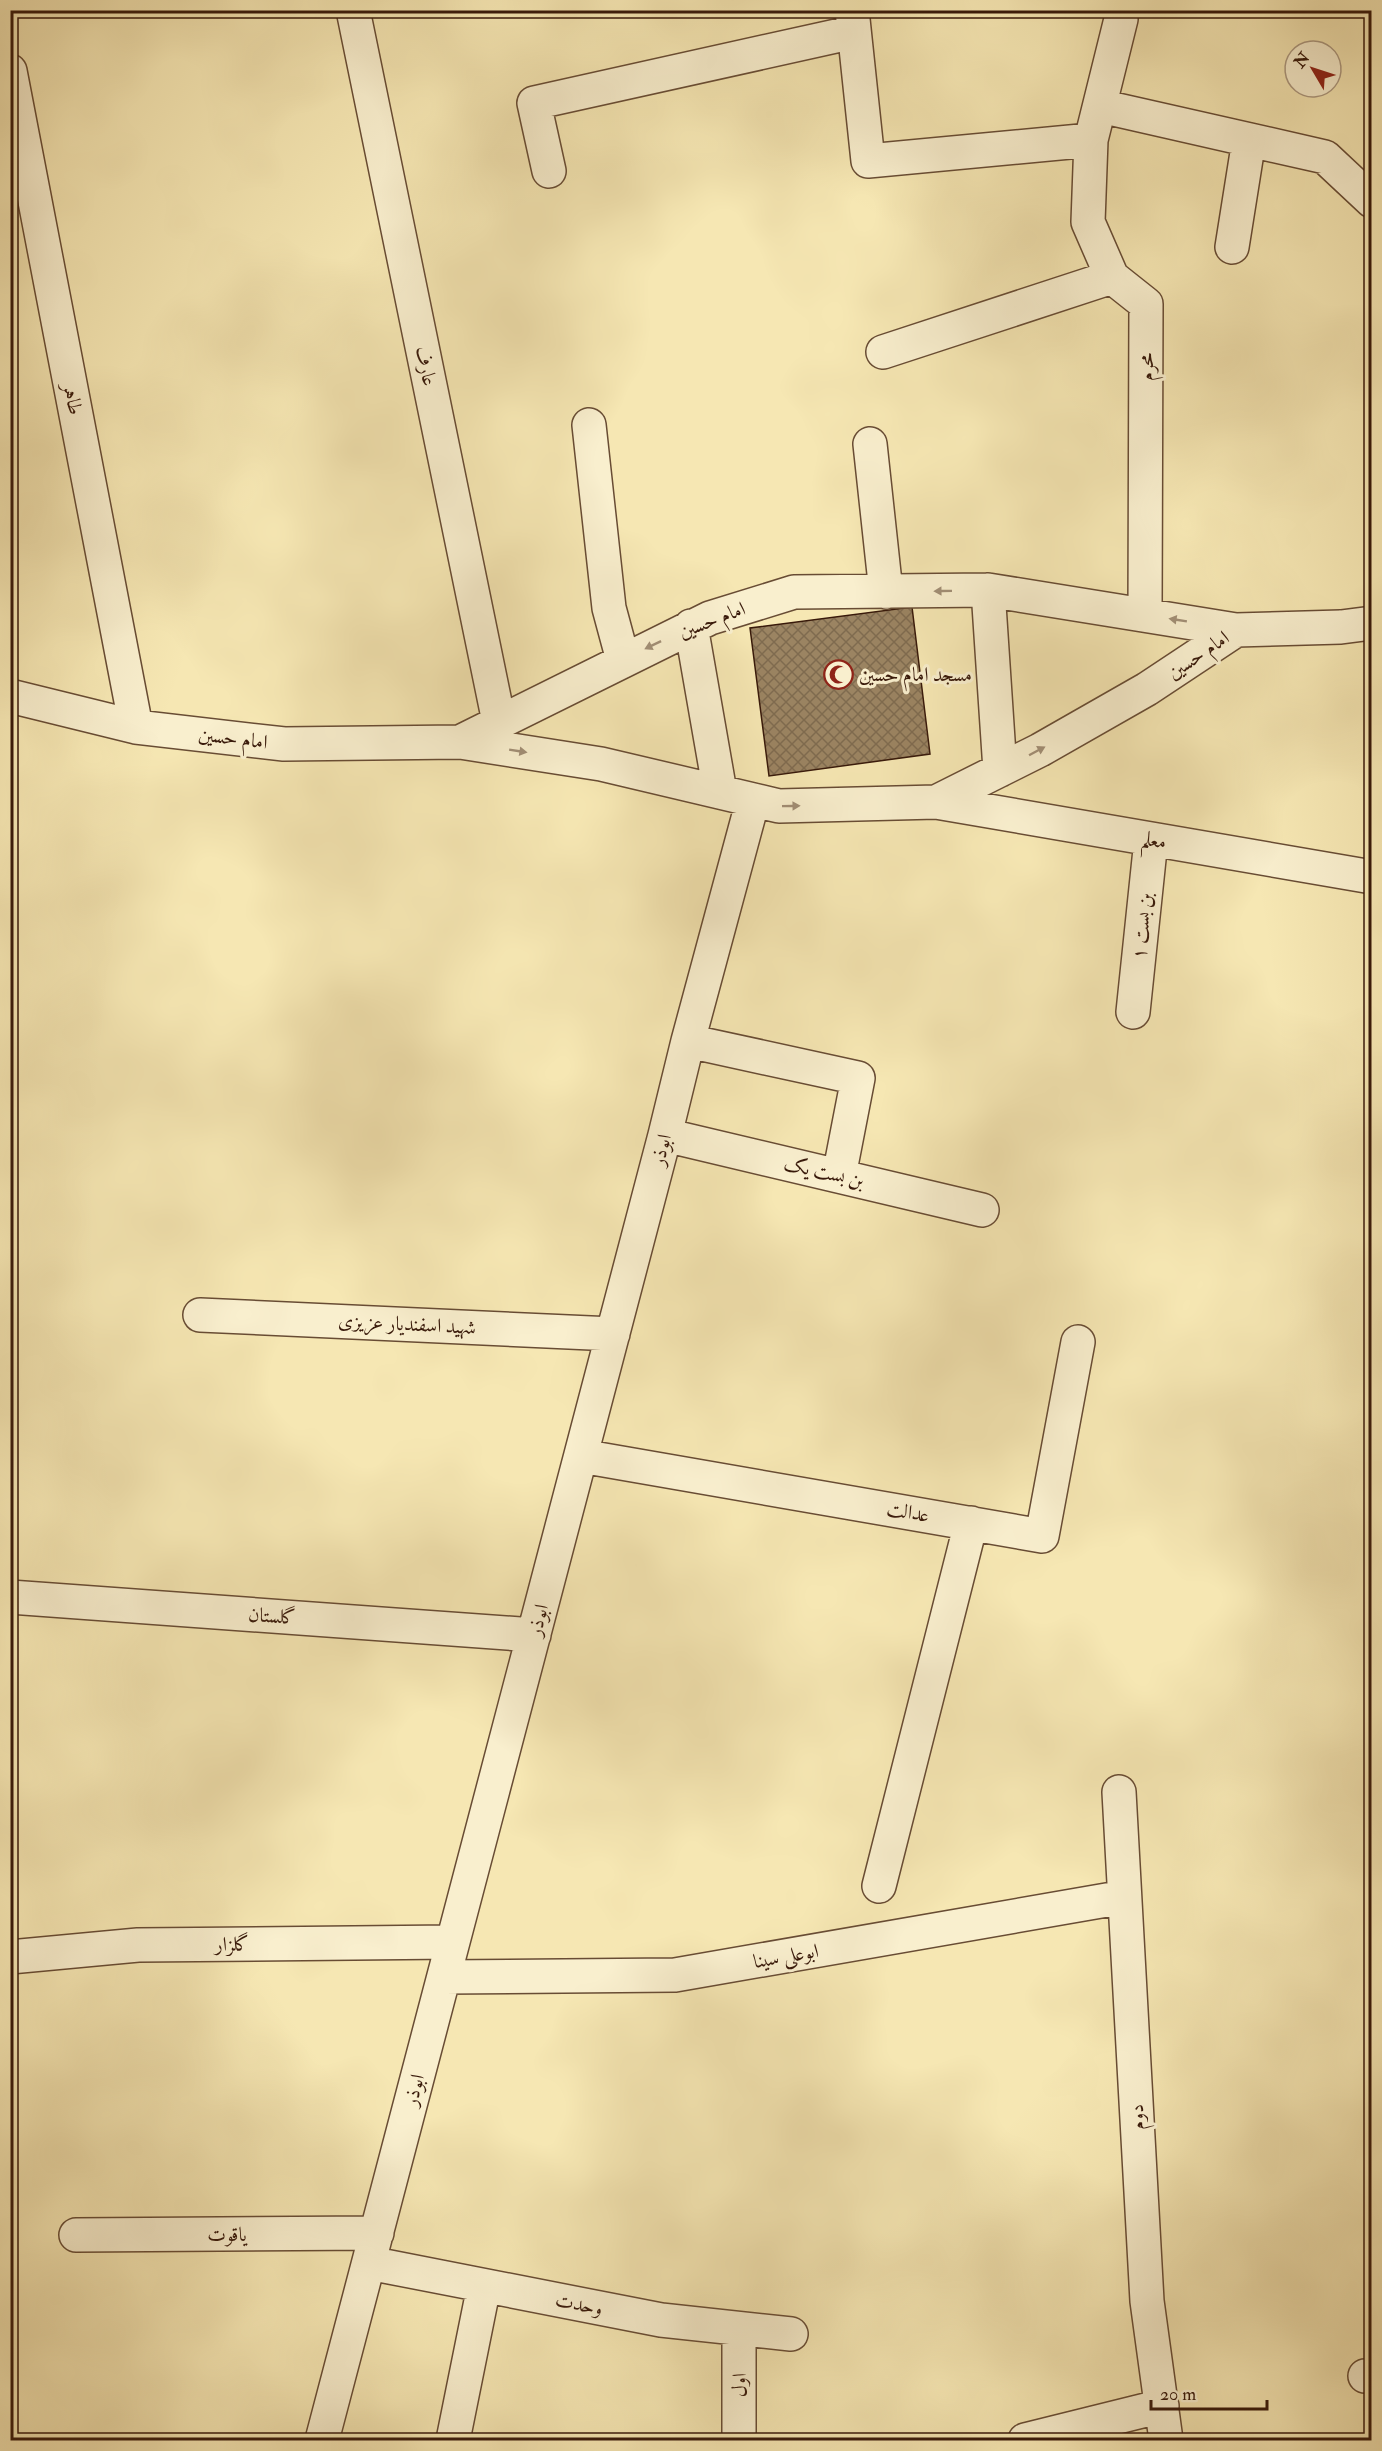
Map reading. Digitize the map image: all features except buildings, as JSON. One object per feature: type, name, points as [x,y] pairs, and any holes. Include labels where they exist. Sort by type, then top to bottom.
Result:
[{"type":"street","name":"عارف","points":[[353,10],[499,722]]},
{"type":"street","name":"محرم","points":[[1121,19],[1091,140],[1088,222],[1112,277],[1146,304],[1145,615]]},
{"type":"street","points":[[549,171],[534,103],[853,21],[868,161],[1091,140]]},
{"type":"street","name":"طاهر","points":[[10,71],[136,727]]},
{"type":"street","points":[[1100,106],[1325,157],[1371,201]]},
{"type":"street","points":[[1232,247],[1249,140]]},
{"type":"street","points":[[883,352],[1112,277]]},
{"type":"street","points":[[589,425],[609,608],[623,660]]},
{"type":"street","points":[[870,444],[886,592]]},
{"type":"street","name":"امام حسین","points":[[460,742],[691,626],[794,592],[988,590],[1236,630]]},
{"type":"street","points":[[988,590],[1000,770]]},
{"type":"street","points":[[1236,630],[1341,627],[1371,623]]},
{"type":"street","points":[[691,626],[720,792]]},
{"type":"street","name":"امام حسین","points":[[10,696],[136,727],[284,744],[460,742],[601,764],[778,806],[936,802],[1040,750],[1147,689],[1236,630]]},
{"type":"street","name":"ابوذر","points":[[322,2440],[753,800]]},
{"type":"street","name":"معلم","points":[[936,802],[1371,878]]},
{"type":"street","name":"بن بست ۱","points":[[1133,1012],[1151,840]]},
{"type":"street","points":[[688,1041],[858,1078],[839,1176]]},
{"type":"street","name":"بن بست یک","points":[[665,1135],[982,1210]]},
{"type":"street","name":"شهید اسفندیار عزیزی","points":[[200,1315],[613,1334]]},
{"type":"street","name":"عدالت","points":[[581,1456],[1042,1536],[1078,1342]]},
{"type":"street","points":[[879,1886],[971,1523]]},
{"type":"street","name":"گلستان","points":[[10,1597],[534,1635]]},
{"type":"street","name":"دوم","points":[[1119,1792],[1147,2301],[1166,2440]]},
{"type":"street","name":"ابوعلی سینا","points":[[444,1977],[675,1975],[1124,1897]]},
{"type":"street","name":"گلزار","points":[[10,1957],[138,1945],[453,1942]]},
{"type":"street","name":"یاقوت","points":[[76,2235],[373,2248]]},
{"type":"street","name":"وحدت","points":[[373,2248],[484,2286],[661,2320],[791,2334]]},
{"type":"street","points":[[453,2440],[484,2286]]},
{"type":"street","name":"اول","points":[[739,2329],[739,2440]]},
{"type":"street","points":[[1025,2440],[1162,2406]]},
{"type":"place","name":"مسجد امام حسین","points":[[838,674]]}]
